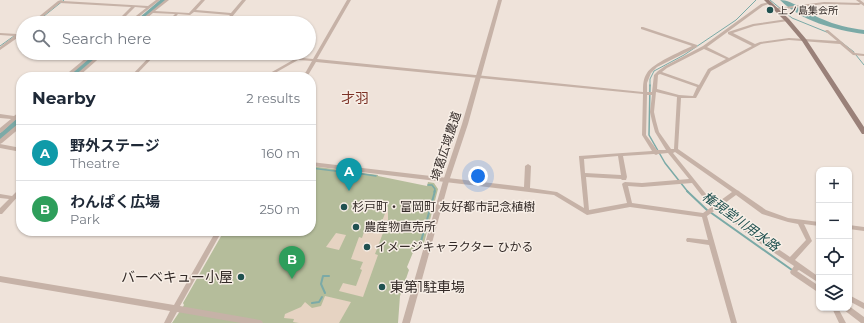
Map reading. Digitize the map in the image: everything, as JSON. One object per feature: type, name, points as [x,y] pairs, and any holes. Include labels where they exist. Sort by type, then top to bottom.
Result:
[{"type":"main road","points":[[768,1],[804,40],[864,132]]},
{"type":"street","points":[[138,16],[158,0]]},
{"type":"street","points":[[147,16],[167,0]]},
{"type":"street","points":[[152,12],[190,14],[203,0]]},
{"type":"street","points":[[193,11],[232,14],[244,0]]},
{"type":"street","points":[[316,58],[349,0]]},
{"type":"street","name":"埼葛広域農道","points":[[406,323],[446,181],[463,130],[500,0]]},
{"type":"street","points":[[801,0],[808,4]]},
{"type":"street","points":[[820,0],[824,3]]},
{"type":"street","points":[[42,16],[60,1],[149,7]]},
{"type":"street","points":[[768,1],[728,32],[703,48],[666,67],[658,74],[654,92],[654,121],[658,132],[673,151],[692,181],[717,207],[790,262],[816,278]]},
{"type":"street","points":[[777,9],[808,4],[858,1],[864,5]]},
{"type":"street","points":[[858,1],[864,8]]},
{"type":"street","points":[[123,16],[134,6]]},
{"type":"street","points":[[728,32],[753,25],[787,20]]},
{"type":"street","points":[[642,28],[703,48],[728,60]]},
{"type":"street","points":[[827,31],[854,54],[864,55]]},
{"type":"street","points":[[728,32],[754,46]]},
{"type":"street","points":[[0,34],[16,35]]},
{"type":"street","points":[[0,49],[16,37]]},
{"type":"street","points":[[308,72],[315,60],[694,97],[709,70],[754,46],[778,40],[804,40],[842,43]]},
{"type":"street","points":[[656,153],[644,135],[645,82],[648,73],[656,66],[695,46]]},
{"type":"street","points":[[71,72],[86,60]]},
{"type":"street","points":[[81,72],[95,60]]},
{"type":"street","points":[[137,72],[148,60]]},
{"type":"street","points":[[274,72],[296,60]]},
{"type":"street","points":[[648,73],[658,74],[700,87]]},
{"type":"street","points":[[673,151],[679,96]]},
{"type":"street","points":[[0,116],[15,118]]},
{"type":"street","points":[[0,131],[15,118]]},
{"type":"street","points":[[0,142],[16,128]]},
{"type":"street","points":[[0,146],[16,149]]},
{"type":"street","points":[[587,213],[581,158],[673,151],[737,192],[764,212],[788,220],[816,224]]},
{"type":"street","points":[[620,155],[630,205]]},
{"type":"street","points":[[316,165],[555,193],[587,213],[630,205],[704,215],[737,192]]},
{"type":"street","points":[[527,189],[528,166]]},
{"type":"street","points":[[583,176],[624,177]]},
{"type":"street","points":[[625,184],[642,185],[692,181]]},
{"type":"street","points":[[0,196],[14,198]]},
{"type":"street","points":[[0,212],[16,196]]},
{"type":"street","points":[[704,215],[734,323]]},
{"type":"street","points":[[790,262],[809,241],[800,222]]},
{"type":"street","points":[[852,227],[864,229]]},
{"type":"street","points":[[167,323],[216,236]]},
{"type":"street","points":[[689,240],[712,243]]},
{"type":"street","points":[[797,267],[793,272],[816,288]]},
{"type":"street","points":[[0,280],[260,323]]},
{"type":"street","points":[[852,300],[864,306]]},
{"type":"street","points":[[837,311],[843,323]]},
{"type":"street","points":[[850,311],[864,321]]},
{"type":"green space","points":[[316,167],[378,175],[427,186],[428,182],[434,183],[438,189],[423,247],[414,250],[407,267],[409,270],[400,296],[398,323],[172,323],[184,305],[183,303],[221,236],[316,236]]},
{"type":"shaded area","points":[[382,205],[388,207],[388,220],[375,254],[378,255],[363,297],[339,291],[343,283],[356,286],[362,270],[360,269],[363,262],[351,259],[359,237],[362,238],[365,229],[378,231],[386,211],[376,209],[377,206],[381,207]]},
{"type":"shaded area","points":[[336,233],[346,235],[339,250],[326,247]]},
{"type":"shaded area","points":[[325,296],[351,302],[339,323],[299,323],[293,322],[294,319],[284,318],[285,314],[301,307],[305,302],[312,308],[321,306]]},
{"type":"waterway","points":[[44,16],[64,0]]},
{"type":"waterway","points":[[145,16],[164,0]]},
{"type":"waterway","name":"権現堂川用水路","points":[[650,85],[650,79],[654,71],[684,55],[736,20],[756,0]]},
{"type":"waterway","points":[[770,0],[792,18],[829,33]]},
{"type":"waterway","points":[[783,0],[821,22],[841,28],[864,32]]},
{"type":"waterway","points":[[832,35],[854,52]]},
{"type":"waterway","points":[[0,46],[14,36]]},
{"type":"waterway","points":[[856,55],[864,65]]},
{"type":"waterway","points":[[76,72],[91,60]]},
{"type":"waterway","name":"権現堂川用水路","points":[[650,85],[649,135],[665,163],[688,192]]},
{"type":"waterway","points":[[0,138],[16,124]]},
{"type":"waterway","points":[[316,169],[343,172]]},
{"type":"waterway","points":[[349,172],[376,176]]},
{"type":"waterway","points":[[428,185],[432,185],[435,189],[434,192]]},
{"type":"waterway","points":[[420,245],[435,191]]},
{"type":"waterway","name":"権現堂川用水路","points":[[688,192],[707,210]]},
{"type":"waterway","name":"権現堂川用水路","points":[[710,212],[792,270]]},
{"type":"waterway","points":[[325,293],[321,284],[323,276],[329,276]]},
{"type":"waterway","points":[[312,303],[319,302],[322,297]]},
{"type":"place","name":"上ノ島集会所","points":[[770,10]]},
{"type":"place","name":"野外ステージ","points":[[349,191]]},
{"type":"place","name":"杉戸町・富岡町 友好都市記念植樹","points":[[344,207]]},
{"type":"place","name":"農産物直売所","points":[[356,227]]},
{"type":"place","name":"イメージキャラクター ひかる","points":[[367,247]]},
{"type":"place","name":"バーベキュー小屋","points":[[241,277]]},
{"type":"place","name":"わんぱく広場","points":[[292,279]]},
{"type":"place","name":"東第1駐車場","points":[[382,287]]},
{"type":"district","name":"才羽","points":[[355,98]]}]
